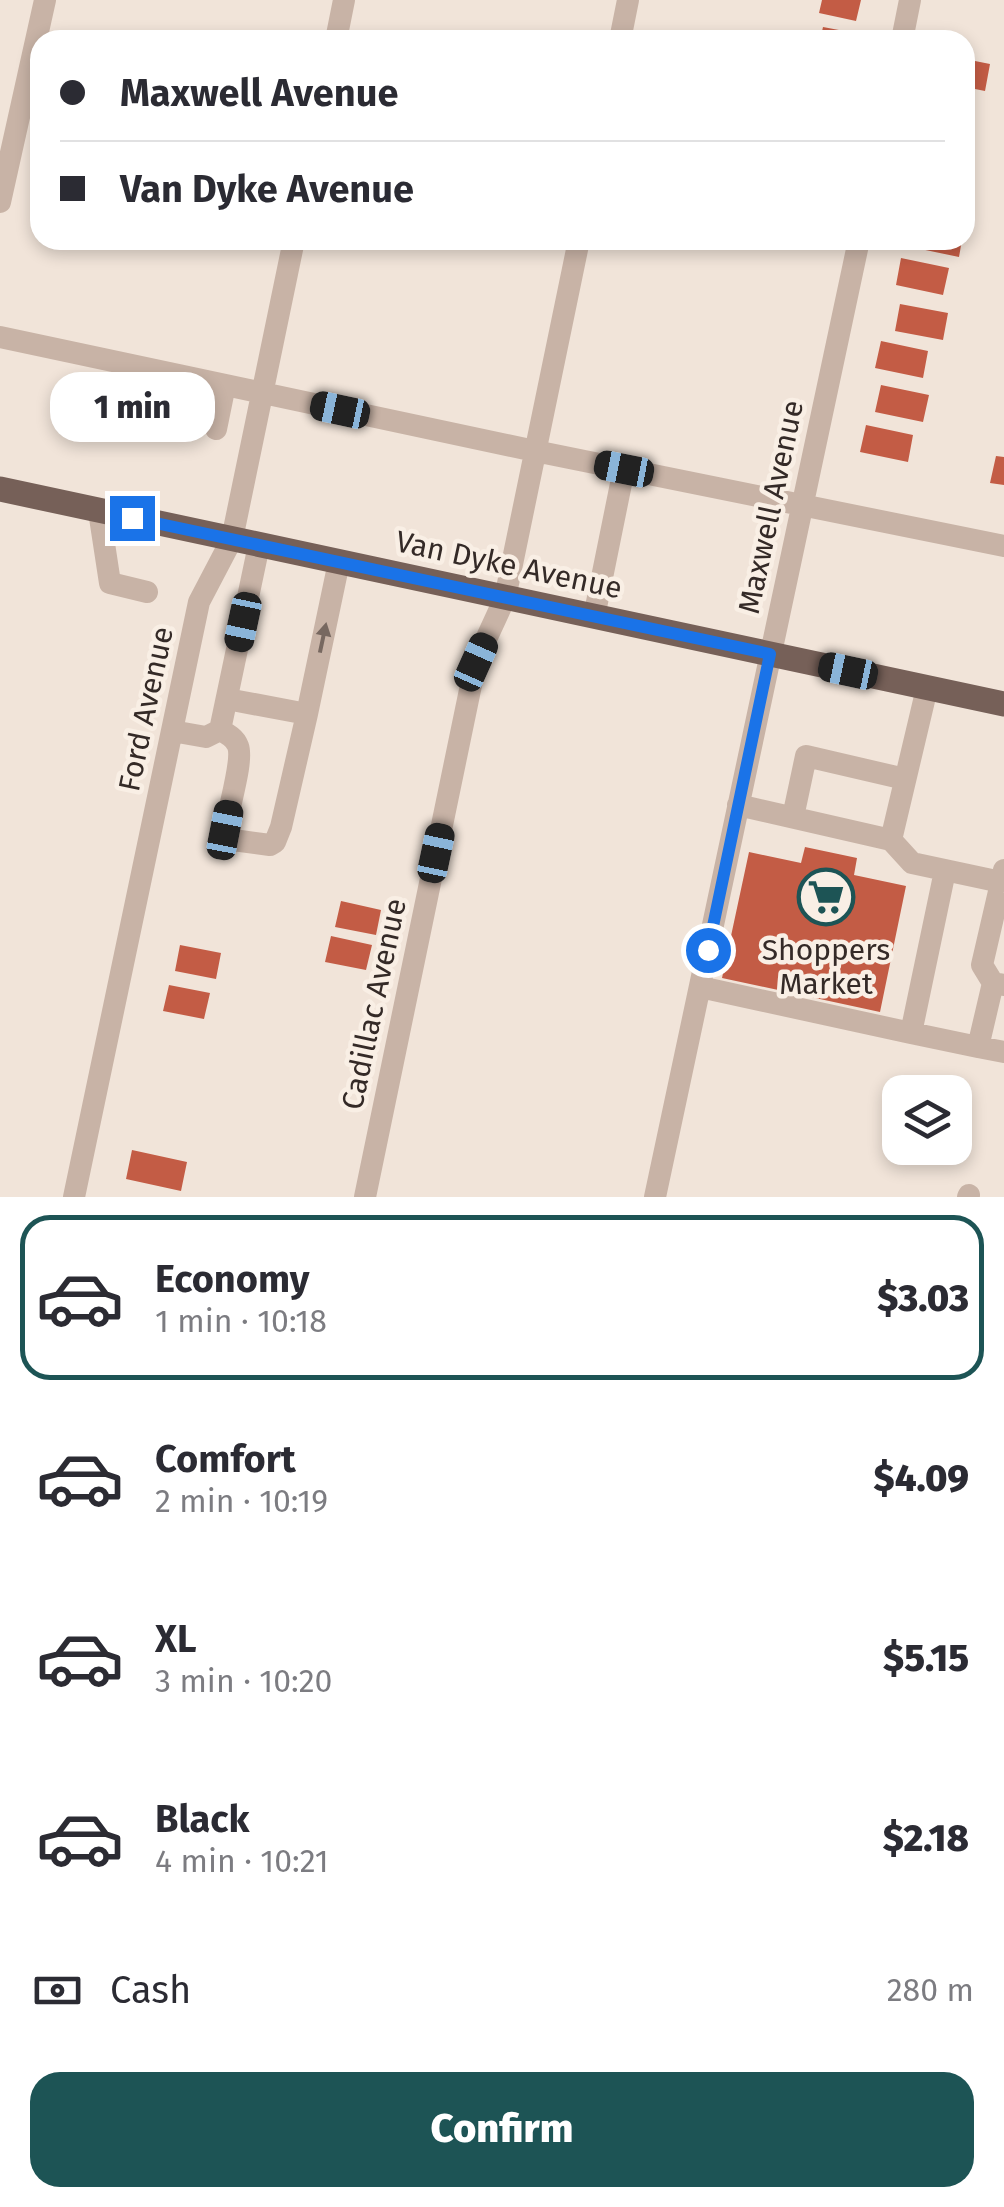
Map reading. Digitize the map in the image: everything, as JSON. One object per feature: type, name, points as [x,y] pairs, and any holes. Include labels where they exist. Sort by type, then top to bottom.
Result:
[{"type":"main road","name":"Van Dyke Avenue","points":[[0,489],[1004,704]]},
{"type":"street","points":[[38,30],[45,0]]},
{"type":"street","points":[[338,30],[344,0]]},
{"type":"street","points":[[622,30],[628,0]]},
{"type":"street","points":[[904,30],[910,0]]},
{"type":"street","points":[[0,202],[30,67]]},
{"type":"street","name":"Ford Avenue","points":[[74,1197],[199,602],[232,539],[292,250]]},
{"type":"street","name":"Cadillac Avenue","points":[[364,1197],[476,662],[504,598],[576,250]]},
{"type":"street","name":"Maxwell Avenue","points":[[655,1197],[857,250]]},
{"type":"street","points":[[0,337],[1004,546]]},
{"type":"street","points":[[216,430],[225,385]]},
{"type":"street","points":[[594,617],[624,469]]},
{"type":"street","points":[[99,511],[110,582],[148,592]]},
{"type":"street","points":[[172,731],[206,737],[220,730],[259,545]]},
{"type":"street","points":[[220,730],[237,743],[240,756],[225,835],[233,840],[270,845],[281,827],[339,562]]},
{"type":"street","points":[[892,840],[926,688]]},
{"type":"street","points":[[227,699],[306,714]]},
{"type":"street","points":[[793,817],[806,756],[906,779]]},
{"type":"street","points":[[738,805],[892,840],[912,862],[945,871],[1002,876],[982,965],[998,984],[978,1046]]},
{"type":"street","points":[[911,1033],[945,871]]},
{"type":"street","points":[[700,986],[1004,1052]]},
{"type":"building","points":[[822,0],[861,0],[856,21],[819,13]]},
{"type":"building","points":[[975,61],[990,64],[985,91],[975,89]]},
{"type":"building","points":[[925,250],[960,250],[959,257]]},
{"type":"building","points":[[901,258],[949,268],[943,295],[896,285]]},
{"type":"building","points":[[900,304],[948,313],[943,340],[895,331]]},
{"type":"building","points":[[881,341],[928,351],[923,378],[875,368]]},
{"type":"building","points":[[881,385],[929,395],[923,422],[875,412]]},
{"type":"building","points":[[866,425],[913,435],[908,462],[860,452]]},
{"type":"building","points":[[996,456],[1004,457],[1004,485],[990,483]]},
{"type":"building","points":[[805,847],[857,858],[854,875],[906,886],[880,1012],[722,978],[749,852],[801,863]]},
{"type":"building","points":[[341,901],[381,910],[376,935],[335,927]]},
{"type":"building","points":[[331,936],[372,945],[366,970],[325,962]]},
{"type":"building","points":[[180,945],[221,953],[216,979],[175,971]]},
{"type":"building","points":[[169,985],[210,993],[204,1019],[163,1011]]},
{"type":"building","points":[[132,1150],[187,1162],[181,1191],[126,1179]]},
{"type":"place","name":"Shoppers Market","points":[[826,897]]},
{"type":"route","points":[[132,518],[770,654],[708,950]]}]
